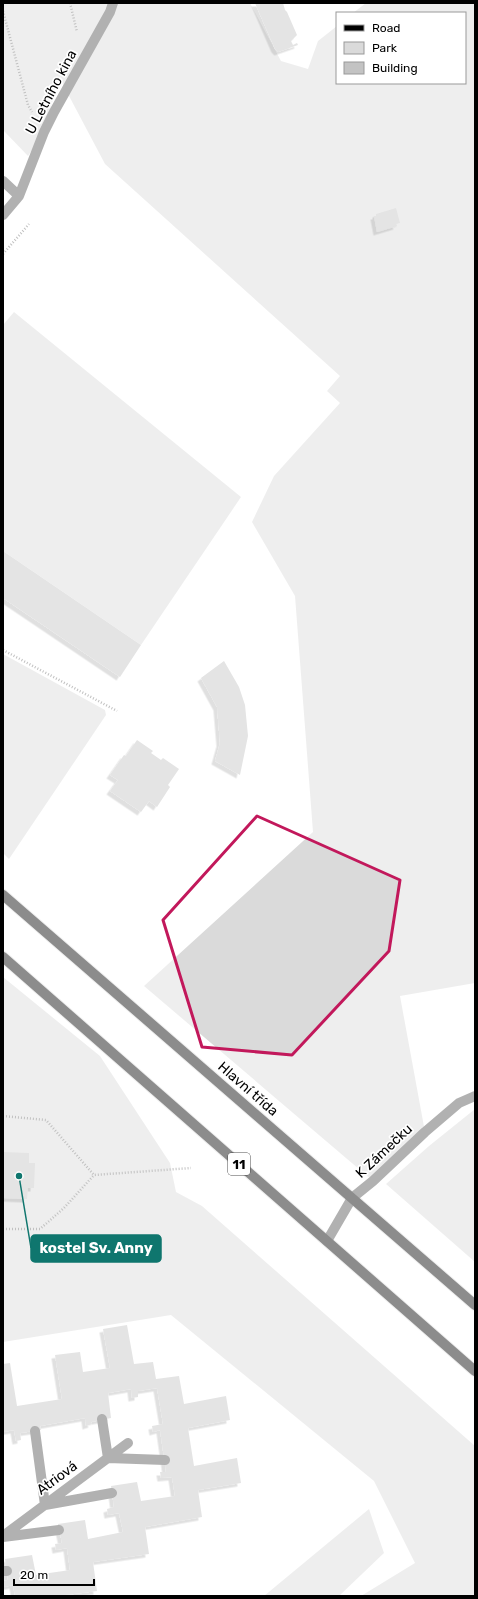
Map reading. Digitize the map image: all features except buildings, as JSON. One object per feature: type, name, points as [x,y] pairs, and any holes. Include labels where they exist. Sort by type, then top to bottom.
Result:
[{"type":"main road","name":"Hlavní třída","points":[[3,895],[475,1305]]},
{"type":"main road","name":"11","points":[[3,957],[475,1371]]},
{"type":"street","name":"U Letního kina","points":[[3,215],[19,196],[44,132],[110,12],[112,3]]},
{"type":"street","points":[[3,180],[19,196]]},
{"type":"street","name":"K Zámečku","points":[[327,1241],[352,1198],[373,1181],[425,1132],[460,1103],[475,1096]]},
{"type":"street","points":[[102,1419],[108,1458],[165,1460]]},
{"type":"street","points":[[35,1431],[45,1505],[112,1493]]},
{"type":"street","name":"Atriová","points":[[3,1536],[128,1443]]},
{"type":"street","points":[[3,1536],[59,1530]]},
{"type":"path","points":[[3,11],[28,105],[44,132]]},
{"type":"path","points":[[3,254],[29,224]]},
{"type":"path","points":[[3,650],[117,711]]},
{"type":"path","points":[[3,1116],[46,1120],[94,1175]]},
{"type":"path","points":[[3,1229],[40,1229],[64,1208],[94,1175],[191,1168]]},
{"type":"highlighted area","points":[[257,816],[400,880],[389,951],[292,1055],[202,1047],[163,920]]},
{"type":"green space","points":[[3,3],[250,3],[281,61],[308,69],[318,41],[336,27],[336,84],[466,84],[466,12],[354,12],[366,3],[475,3],[475,983],[400,996],[425,1132],[373,1181],[144,986],[313,832],[295,596],[252,522],[274,476],[340,403],[327,391],[340,376],[105,164],[59,77],[44,132],[28,156],[3,130]]},
{"type":"green space","points":[[14,312],[241,497],[141,645],[3,551],[3,325]]},
{"type":"green space","points":[[3,654],[105,710],[106,715],[9,859],[3,853]]},
{"type":"green space","points":[[3,977],[100,1056],[170,1163],[176,1192],[202,1206],[475,1446],[475,1596],[361,1596],[415,1563],[374,1481],[171,1315],[3,1342]]},
{"type":"green space","points":[[475,1109],[475,1262],[386,1184],[429,1146]]},
{"type":"green space","points":[[369,1509],[384,1553],[339,1596],[264,1596]]},
{"type":"place","name":"kostel Sv. Anny","points":[[19,1176]]}]
